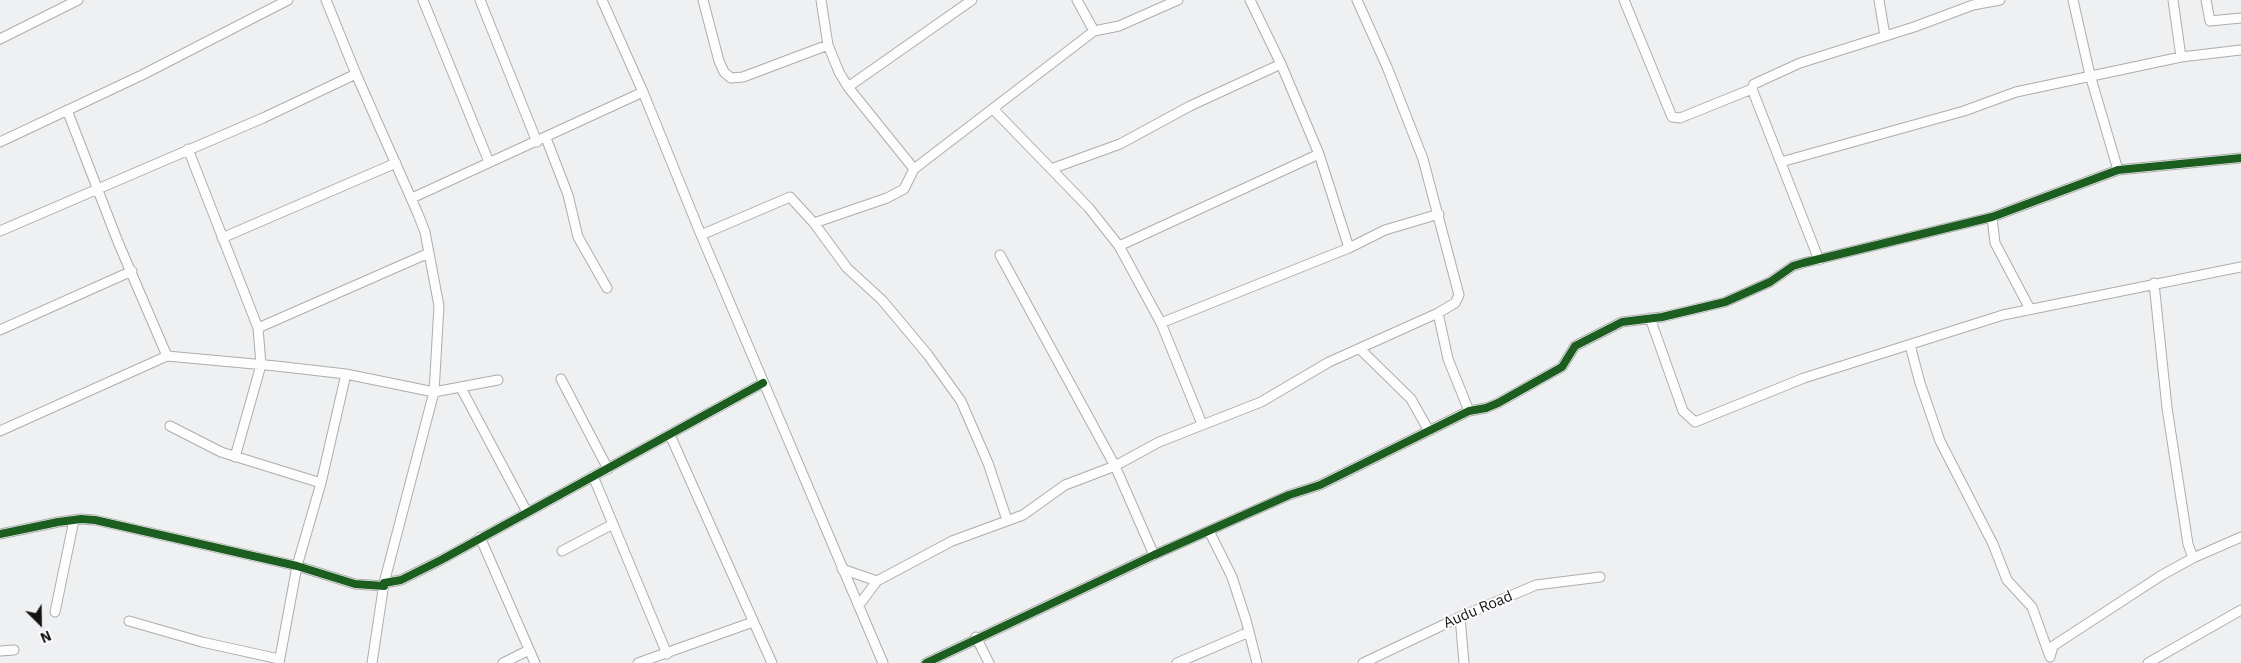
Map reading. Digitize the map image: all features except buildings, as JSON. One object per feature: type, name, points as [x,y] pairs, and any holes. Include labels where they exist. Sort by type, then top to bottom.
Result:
[{"type":"street","points":[[0,39],[78,0]]},
{"type":"street","points":[[0,142],[221,36],[276,2],[288,0]]},
{"type":"street","points":[[326,0],[425,232],[439,306],[434,392],[384,583],[372,663]]},
{"type":"street","points":[[423,0],[489,162]]},
{"type":"street","points":[[480,0],[541,140],[568,195],[578,237],[607,288]]},
{"type":"street","points":[[602,0],[643,92],[701,235],[883,663]]},
{"type":"street","points":[[703,0],[720,61],[724,72],[731,78],[743,77],[828,45]]},
{"type":"street","points":[[821,0],[828,45],[848,87],[914,169]]},
{"type":"street","points":[[1077,0],[1094,31]]},
{"type":"street","points":[[814,223],[887,198],[904,189],[914,169],[1094,31],[1119,26],[1178,0]]},
{"type":"street","points":[[1250,0],[1282,64],[1320,154],[1349,248]]},
{"type":"street","points":[[859,605],[877,581],[952,541],[1022,514],[1065,485],[1115,466],[1159,442],[1261,402],[1329,362],[1456,303],[1459,295],[1423,159],[1387,67],[1357,0]]},
{"type":"street","points":[[1624,0],[1672,117],[1680,118],[1752,89],[1759,80],[1800,63],[1885,36],[1973,2],[2000,0]]},
{"type":"street","points":[[1879,0],[1885,36]]},
{"type":"street","points":[[2073,0],[2090,75],[2118,170]]},
{"type":"street","points":[[2173,0],[2181,58]]},
{"type":"street","points":[[2206,0],[2210,21],[2241,18]]},
{"type":"street","points":[[848,87],[966,2]]},
{"type":"street","points":[[1781,162],[1964,111],[2016,92],[2090,75],[2181,58],[2241,50]]},
{"type":"street","points":[[1051,169],[1120,144],[1190,106],[1282,64]]},
{"type":"street","points":[[0,231],[263,118],[356,74]]},
{"type":"street","points":[[1752,89],[1819,260]]},
{"type":"street","points":[[412,198],[643,92]]},
{"type":"street","points":[[993,109],[1089,208],[1119,246],[1161,323],[1202,424]]},
{"type":"street","points":[[67,110],[97,189],[167,356]]},
{"type":"street","points":[[188,149],[258,328],[261,366],[235,457]]},
{"type":"street","points":[[1119,246],[1320,154]]},
{"type":"street","points":[[926,663],[976,637],[1154,555],[1289,495],[1320,484],[1468,412],[1486,408],[1543,380],[1562,367],[1575,346],[1622,322],[1694,311],[1725,302],[1770,282],[1793,266],[1992,218],[2118,170],[2241,158]]},
{"type":"street","points":[[222,238],[396,163]]},
{"type":"street","points":[[701,235],[790,197],[814,223],[847,268],[882,300],[928,355],[961,401],[988,463],[1007,520]]},
{"type":"street","points":[[1161,323],[1349,248],[1385,230],[1439,214]]},
{"type":"street","points":[[1992,218],[1995,243],[2030,309]]},
{"type":"street","points":[[258,328],[429,253]]},
{"type":"street","points":[[1000,255],[1115,466],[1154,555]]},
{"type":"street","points":[[1650,318],[1683,411],[1695,422],[1804,378],[2003,315],[2154,283],[2241,267]]},
{"type":"street","points":[[0,330],[132,271]]},
{"type":"street","points":[[2154,283],[2167,408],[2188,544],[2193,558]]},
{"type":"street","points":[[1438,313],[1448,359],[1468,412]]},
{"type":"street","points":[[1910,345],[1920,383],[1940,440],[1993,544],[2007,580],[2032,607],[2050,660]]},
{"type":"street","points":[[1360,349],[1411,399],[1429,431]]},
{"type":"street","points":[[0,431],[167,356],[346,374],[434,392],[498,380]]},
{"type":"street","points":[[129,621],[279,661],[297,566],[321,483],[346,374]]},
{"type":"street","points":[[561,379],[608,469]]},
{"type":"street","points":[[0,534],[74,520],[95,520],[297,566],[355,584],[375,587],[384,586],[384,583],[401,580],[413,574],[764,384]]},
{"type":"street","points":[[460,388],[527,512]]},
{"type":"street","points":[[170,426],[221,452],[321,483]]},
{"type":"street","points":[[670,435],[772,663]]},
{"type":"street","points":[[593,476],[667,654]]},
{"type":"street","points":[[55,612],[74,520]]},
{"type":"street","points":[[562,551],[613,524]]},
{"type":"street","points":[[1209,531],[1232,577],[1257,663]]},
{"type":"street","points":[[480,537],[535,663]]},
{"type":"street","points":[[2050,660],[2052,646],[2193,558],[2241,537]]},
{"type":"street","points":[[842,569],[877,581]]},
{"type":"street","name":"Audu Road","points":[[1363,663],[1460,617],[1536,585],[1600,577]]},
{"type":"street","points":[[2148,663],[2241,610]]},
{"type":"street","points":[[1460,617],[1464,663]]},
{"type":"street","points":[[638,663],[754,622]]},
{"type":"street","points":[[1176,663],[1249,632]]},
{"type":"street","points":[[976,637],[989,663]]},
{"type":"street","points":[[0,651],[14,650]]},
{"type":"street","points":[[502,663],[530,650]]},
{"type":"cycle path","points":[[926,663],[1154,555],[1289,495],[1320,485],[1469,411],[1486,408],[1498,403],[1562,367],[1575,346],[1622,322],[1662,317],[1725,302],[1770,282],[1793,266],[1992,217],[2118,170],[2241,158]]},
{"type":"cycle path","points":[[0,534],[58,522],[81,519],[95,520],[297,566],[355,584],[384,586],[384,583],[401,580],[441,560],[763,383]]}]
